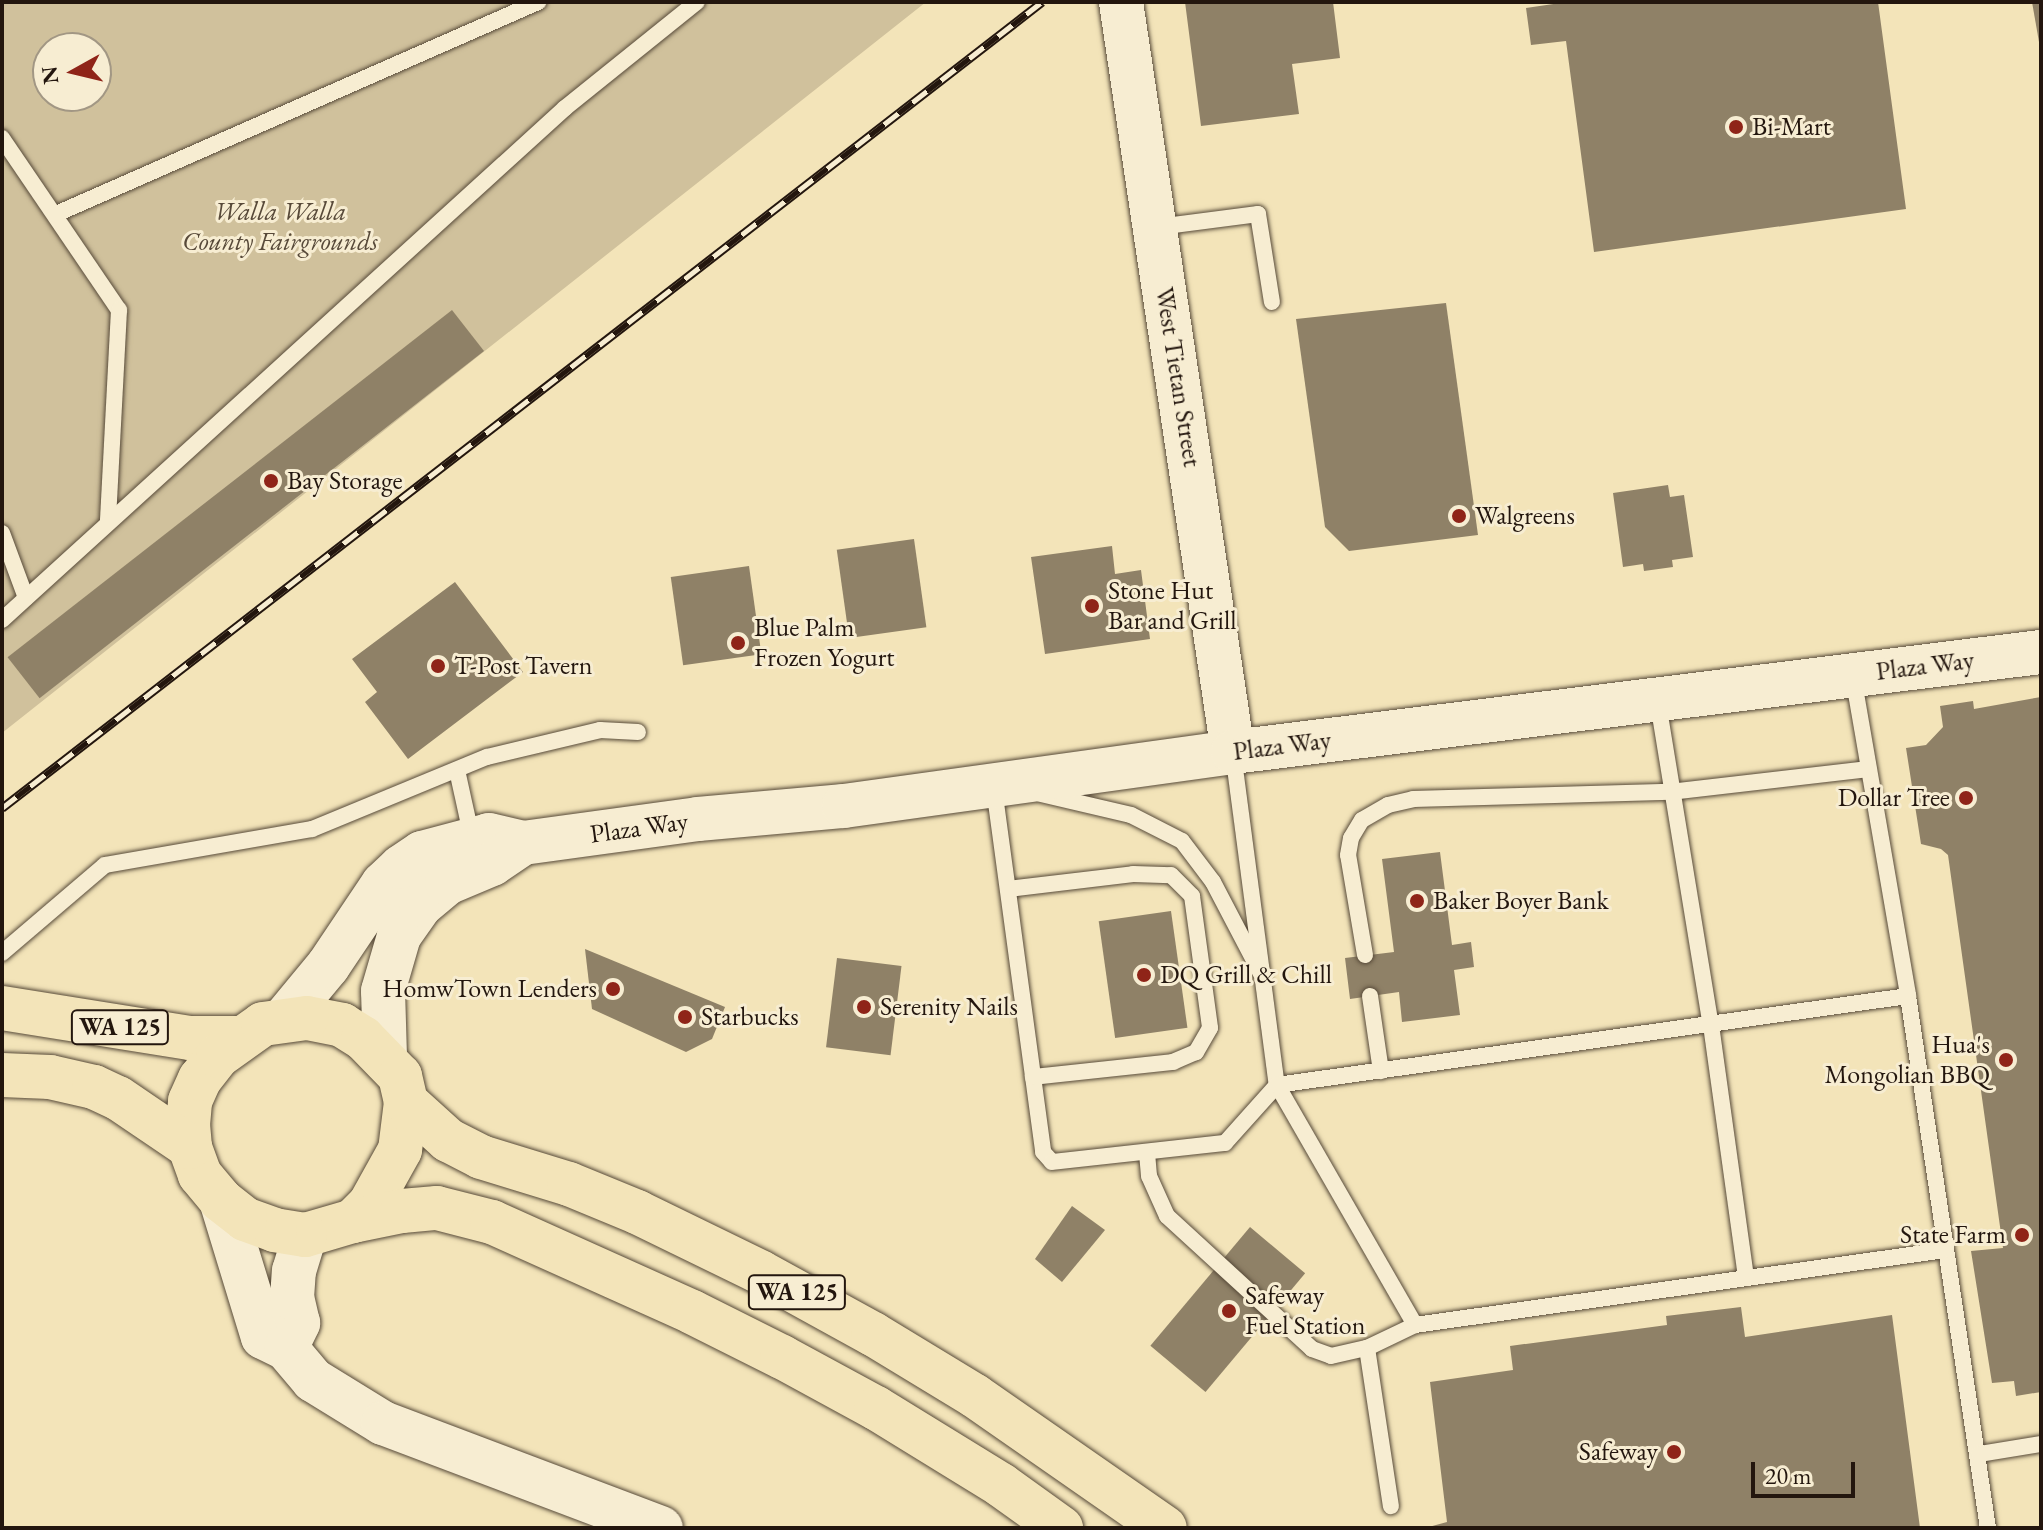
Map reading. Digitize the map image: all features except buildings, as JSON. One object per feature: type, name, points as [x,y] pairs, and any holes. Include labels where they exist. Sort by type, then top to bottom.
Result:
[{"type":"main road","name":"West Tietan Street","points":[[1121,2],[1233,752]]},
{"type":"main road","name":"Plaza Way","points":[[284,1019],[328,966],[383,884],[422,853],[472,838],[489,835],[523,843],[2041,652]]},
{"type":"main road","name":"Plaza Way","points":[[385,1057],[383,991],[399,936],[421,905],[447,883],[492,864],[523,843]]},
{"type":"main road","name":"WA 125","points":[[2,1008],[190,1038],[239,1038]]},
{"type":"main road","name":"WA 125","points":[[353,1221],[386,1178],[400,1150],[406,1102],[400,1076],[385,1057],[342,1025],[307,1018],[263,1024],[239,1038],[218,1056],[200,1079],[190,1101],[190,1147],[200,1175],[221,1200],[245,1219],[275,1230],[305,1235],[353,1221],[437,1208],[492,1222],[692,1312],[795,1364],[876,1408],[1001,1485],[1061,1528]]},
{"type":"main road","name":"WA 125","points":[[2,1075],[50,1077],[94,1087],[118,1098],[190,1147]]},
{"type":"main road","name":"WA 125","points":[[406,1102],[448,1140],[481,1157],[569,1184],[637,1212],[760,1272],[860,1327],[975,1396],[1165,1528]]},
{"type":"main road","points":[[221,1200],[263,1337],[286,1348],[313,1380],[383,1423],[661,1528]]},
{"type":"main road","points":[[286,1348],[298,1323],[292,1298],[294,1271],[305,1235]]},
{"type":"lane","points":[[56,214],[538,2]]},
{"type":"lane","points":[[2,620],[553,118],[697,2]]},
{"type":"lane","points":[[2,138],[119,310],[108,521]]},
{"type":"lane","points":[[1155,227],[1258,214],[1272,302]]},
{"type":"lane","points":[[2,533],[26,598]]},
{"type":"lane","points":[[1853,674],[1908,996],[1988,1528]]},
{"type":"lane","points":[[1657,699],[1711,1025],[1746,1278]]},
{"type":"lane","points":[[2,953],[105,865],[312,829],[487,757],[600,730],[638,732]]},
{"type":"lane","points":[[1233,752],[1277,1085],[1415,1325]]},
{"type":"lane","points":[[1365,955],[1348,855],[1351,838],[1362,820],[1388,805],[1413,799],[1670,792],[1869,769]]},
{"type":"lane","points":[[457,770],[472,838]]},
{"type":"lane","points":[[1261,974],[1213,882],[1182,841],[1131,815],[994,785],[1043,1152],[1052,1162],[1225,1143],[1277,1085],[1908,996]]},
{"type":"lane","points":[[1008,889],[1133,874],[1171,875],[1192,896],[1210,1028],[1196,1052],[1173,1062],[1033,1077]]},
{"type":"lane","points":[[1370,996],[1381,1071]]},
{"type":"lane","points":[[1147,1153],[1149,1176],[1167,1216],[1312,1349],[1331,1356],[1367,1348],[1415,1325],[1945,1250]]},
{"type":"lane","points":[[1367,1348],[1391,1506]]},
{"type":"lane","points":[[1979,1454],[2041,1444]]},
{"type":"green space","name":"Walla Walla County Fairgrounds","points":[[2,2],[926,2],[2,733]]},
{"type":"railway","points":[[2,808],[1042,2]]},
{"type":"place","name":"Bi-Mart","points":[[1736,127]]},
{"type":"place","name":"Bay Storage","points":[[271,481]]},
{"type":"place","name":"Walgreens","points":[[1459,516]]},
{"type":"place","name":"Stone Hut Bar and Grill","points":[[1092,606]]},
{"type":"place","name":"Blue Palm Frozen Yogurt","points":[[738,643]]},
{"type":"place","name":"T-Post Tavern","points":[[438,666]]},
{"type":"place","name":"Dollar Tree","points":[[1966,798]]},
{"type":"place","name":"Baker Boyer Bank","points":[[1417,901]]},
{"type":"place","name":"DQ Grill & Chill","points":[[1144,975]]},
{"type":"place","name":"HomwTown Lenders","points":[[613,989]]},
{"type":"place","name":"Serenity Nails","points":[[864,1007]]},
{"type":"place","name":"Starbucks","points":[[685,1017]]},
{"type":"place","name":"Hua's Mongolian BBQ","points":[[2006,1060]]},
{"type":"place","name":"State Farm","points":[[2022,1235]]},
{"type":"place","name":"Safeway Fuel Station","points":[[1229,1311]]},
{"type":"place","name":"Safeway","points":[[1674,1452]]}]
